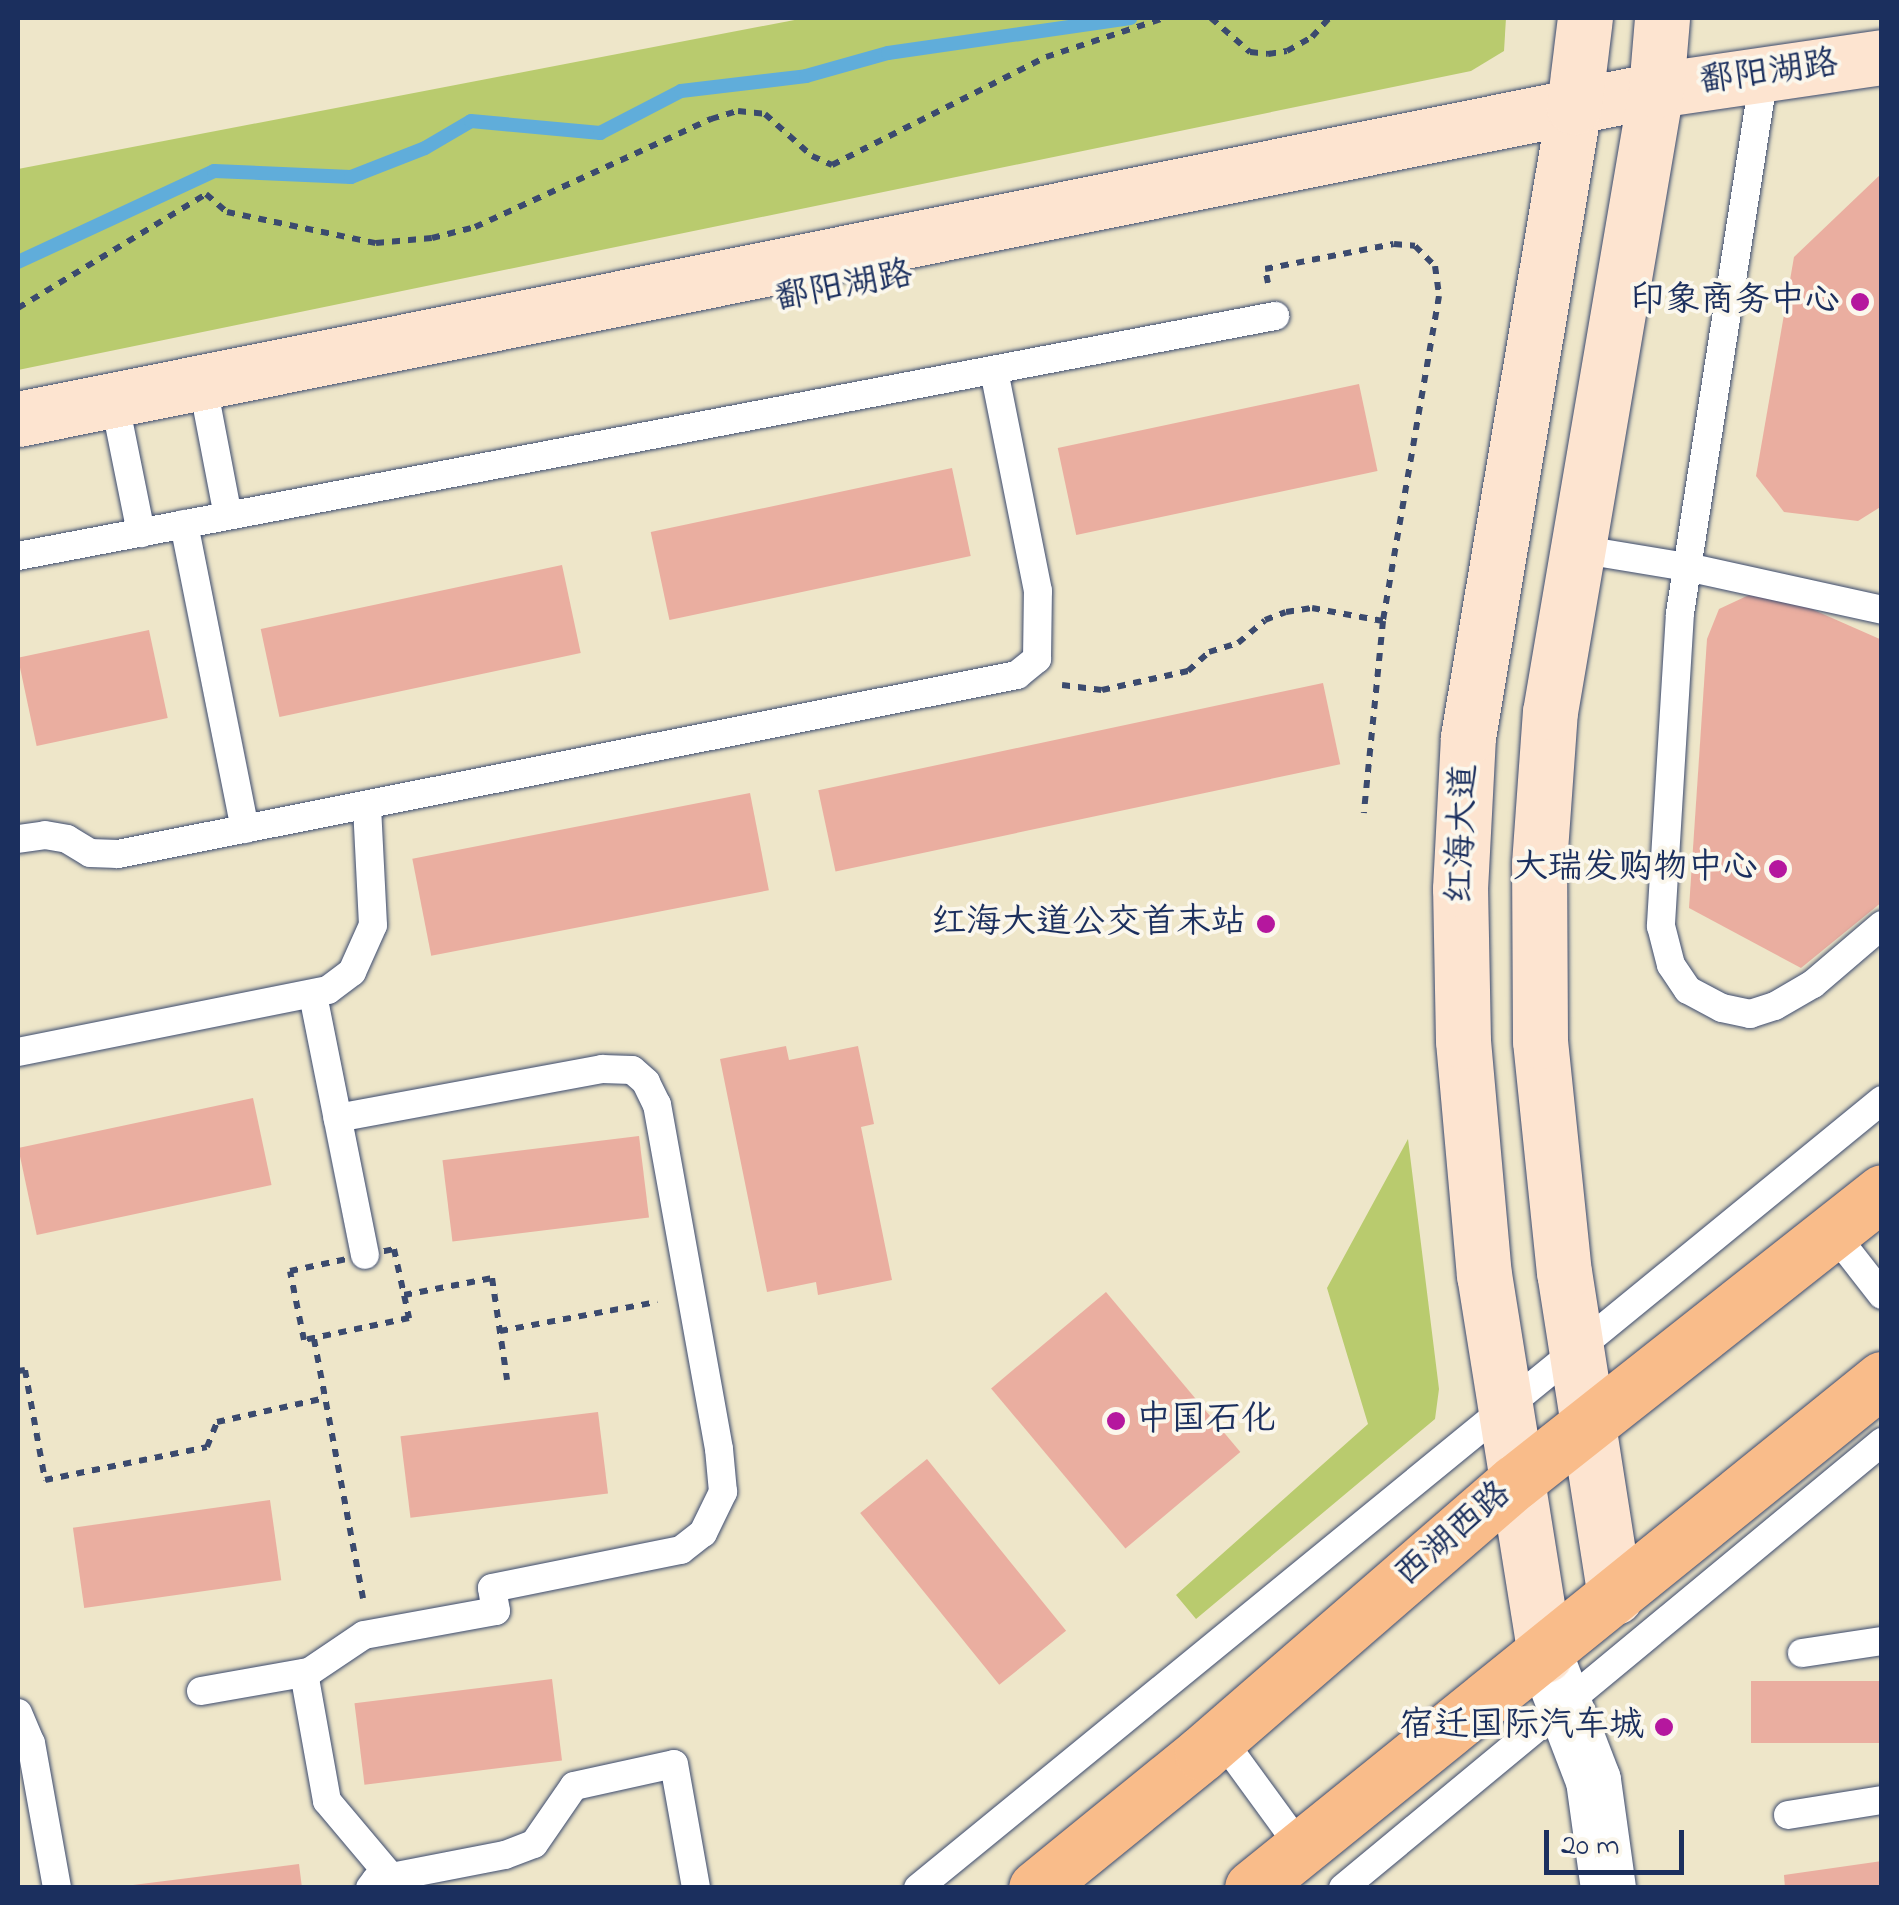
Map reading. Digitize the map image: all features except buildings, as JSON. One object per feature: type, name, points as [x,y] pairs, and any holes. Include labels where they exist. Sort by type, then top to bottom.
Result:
[{"type":"main road","name":"红海大道","points":[[1554,1680],[1514,1482],[1484,1276],[1463,1041],[1460,889],[1468,737],[1571,127],[1585,18]]},
{"type":"main road","points":[[1615,1597],[1575,1351],[1540,1041],[1539,864],[1550,712],[1656,90],[1662,18]]},
{"type":"main road","name":"鄱阳湖路","points":[[18,452],[117,415],[1571,127],[1656,90],[1882,57]]},
{"type":"main road","name":"鄱阳湖路","points":[[18,418],[117,415]]},
{"type":"main road","name":"西湖西路","points":[[1036,1888],[1220,1738],[1514,1482],[1882,1192]]},
{"type":"main road","points":[[1252,1888],[1301,1848],[1554,1680],[1615,1597],[1882,1380]]},
{"type":"street","points":[[1554,1680],[1593,1780],[1608,1888]]},
{"type":"lane","points":[[1764,74],[1680,612],[1660,926],[1670,965],[1688,990],[1722,1008],[1750,1014],[1775,1006],[1813,984],[1882,926]]},
{"type":"lane","points":[[18,556],[1275,316]]},
{"type":"lane","points":[[18,840],[45,834],[67,838],[90,853],[118,854],[1016,676],[1037,659],[1038,591],[994,370]]},
{"type":"lane","points":[[205,397],[228,516]]},
{"type":"lane","points":[[117,415],[141,532]]},
{"type":"lane","points":[[184,524],[245,829]]},
{"type":"lane","points":[[1578,549],[1687,567],[1882,610]]},
{"type":"lane","points":[[18,1052],[328,990],[352,972],[373,925],[367,805]]},
{"type":"lane","points":[[314,995],[365,1255]]},
{"type":"lane","points":[[201,1690],[304,1673],[370,1634],[496,1611],[492,1588],[680,1550],[703,1533],[716,1514],[722,1492],[719,1449],[657,1105],[646,1082],[632,1070],[602,1069],[338,1118]]},
{"type":"lane","points":[[918,1888],[1882,1100]]},
{"type":"lane","points":[[1832,1231],[1882,1295]]},
{"type":"lane","points":[[1343,1888],[1554,1680],[1882,1442]]},
{"type":"lane","points":[[1802,1652],[1882,1640]]},
{"type":"lane","points":[[304,1673],[327,1802],[381,1882],[505,1855],[534,1844],[574,1786],[674,1764],[696,1888]]},
{"type":"lane","points":[[18,1713],[31,1743],[57,1888]]},
{"type":"lane","points":[[1220,1738],[1301,1848]]},
{"type":"lane","points":[[1788,1815],[1882,1800]]},
{"type":"path","points":[[18,308],[206,194],[228,212],[376,243],[432,238],[475,227],[711,119],[738,111],[766,114],[812,156],[832,165],[1046,57],[1164,18]]},
{"type":"path","points":[[1211,18],[1250,52],[1268,54],[1288,51],[1312,38],[1329,18]]},
{"type":"path","points":[[1275,316],[1265,269],[1394,244],[1415,246],[1435,266],[1440,296],[1383,621],[1364,813]]},
{"type":"path","points":[[1037,659],[1061,685],[1102,690],[1188,671],[1210,652],[1238,643],[1265,620],[1286,612],[1312,608],[1383,621]]},
{"type":"path","points":[[394,1248],[404,1295],[409,1318],[304,1340],[290,1271],[394,1248]]},
{"type":"path","points":[[404,1295],[492,1278],[507,1380]]},
{"type":"path","points":[[500,1331],[691,1296]]},
{"type":"path","points":[[314,1338],[370,1634]]},
{"type":"path","points":[[18,1371],[25,1370],[45,1480],[208,1447],[217,1422],[325,1398]]},
{"type":"green space","points":[[805,18],[1506,18],[1504,51],[1471,71],[18,370],[18,169]]},
{"type":"green space","points":[[1408,1139],[1439,1389],[1435,1419],[1196,1619],[1176,1595],[1368,1424],[1327,1288]]},
{"type":"waterway","points":[[18,262],[214,171],[351,177],[425,148],[471,121],[600,133],[681,91],[806,76],[888,53],[1130,18]]},
{"type":"place","name":"印象商务中心","points":[[1860,302]]},
{"type":"place","name":"大瑞发购物中心","points":[[1778,869]]},
{"type":"place","name":"红海大道公交首末站","points":[[1266,924]]},
{"type":"place","name":"中国石化","points":[[1116,1421]]},
{"type":"place","name":"宿迁国际汽车城","points":[[1664,1727]]}]
